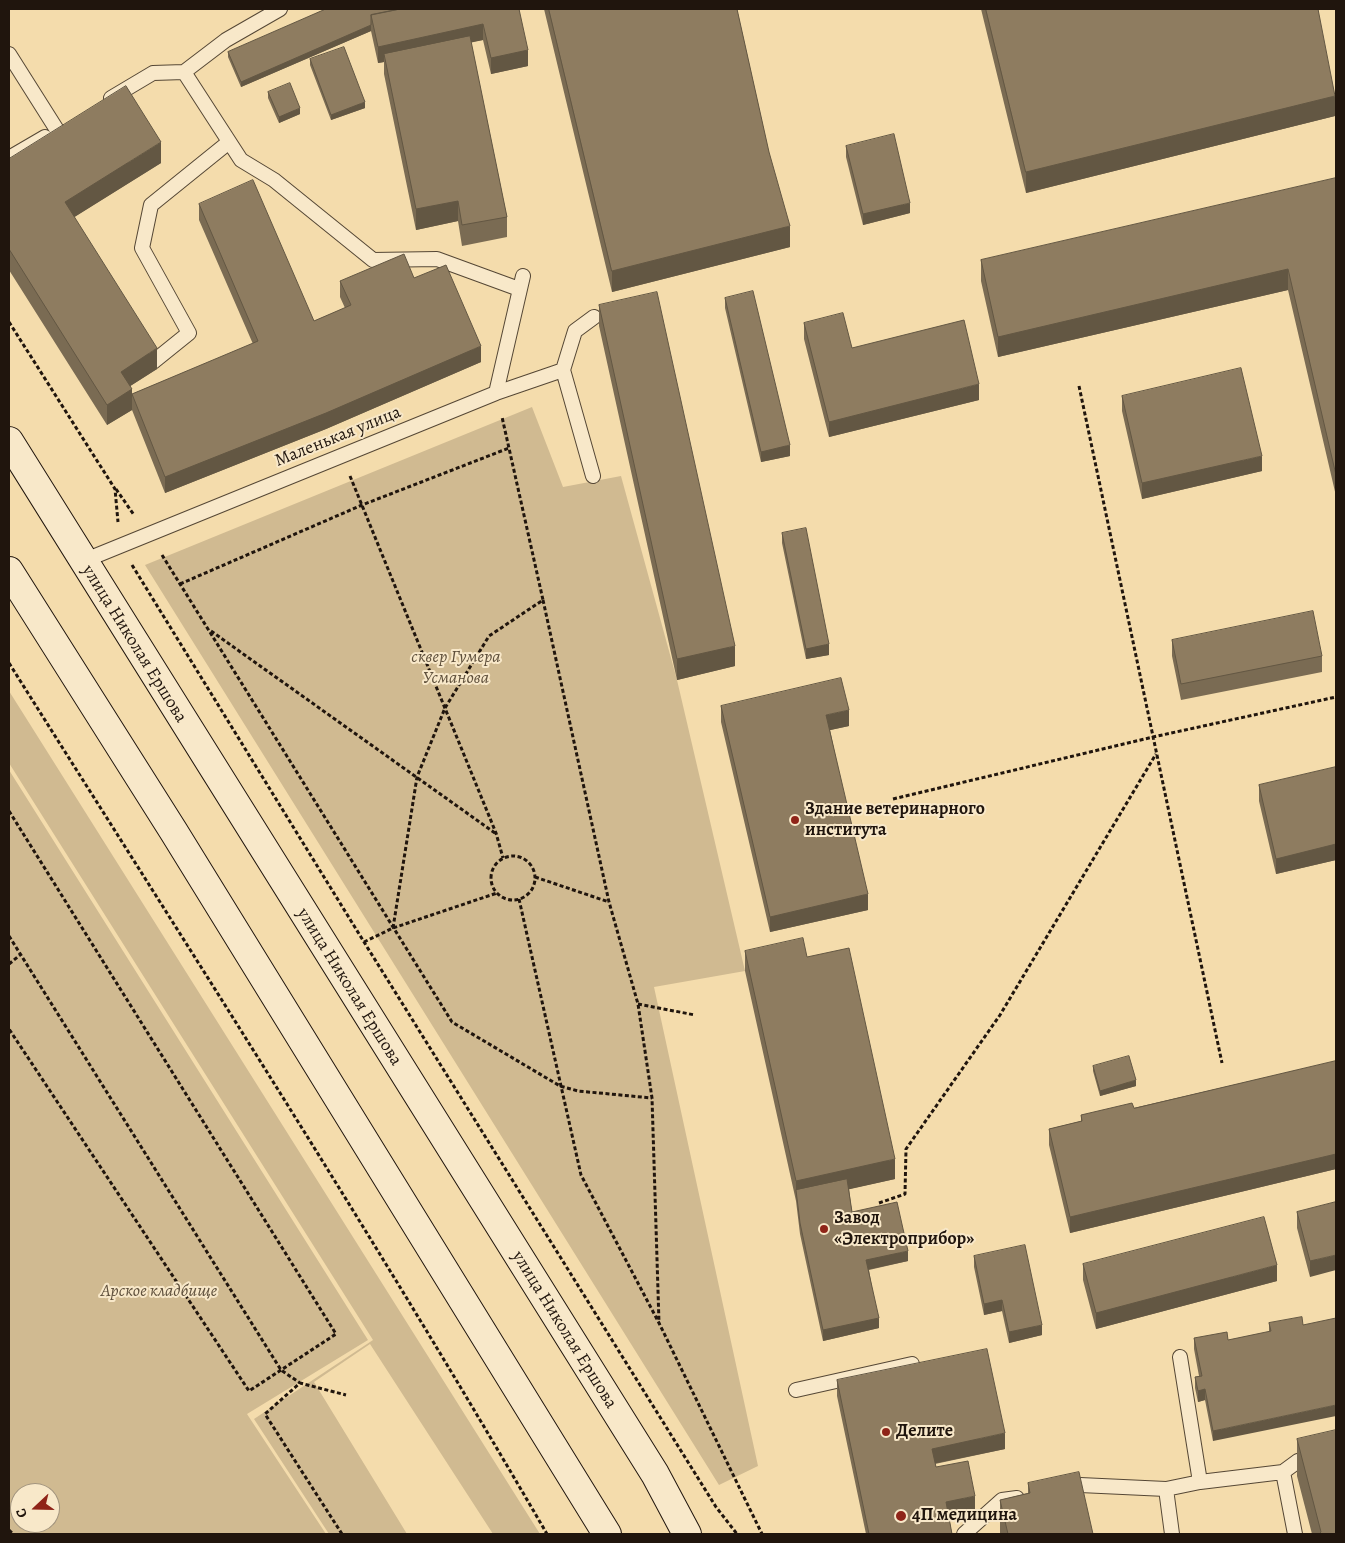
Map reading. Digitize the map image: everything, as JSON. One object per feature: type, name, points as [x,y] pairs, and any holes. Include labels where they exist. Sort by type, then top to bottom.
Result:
[{"type":"main road","name":"улица Николая Ершова","points":[[9,441],[649,1465],[687,1534]]},
{"type":"main road","points":[[9,571],[179,841],[606,1534]]},
{"type":"lane","points":[[97,106],[153,73],[184,72],[226,40],[280,9]]},
{"type":"lane","points":[[9,54],[61,127],[9,158]]},
{"type":"lane","points":[[184,72],[242,160],[274,180],[373,260],[437,259],[521,282],[496,393]]},
{"type":"lane","points":[[153,362],[189,333],[142,248],[151,205],[230,142]]},
{"type":"lane","points":[[594,318],[575,331],[563,370],[594,476]]},
{"type":"lane","name":"Маленькая улица","points":[[83,561],[496,393],[563,370]]},
{"type":"lane","points":[[1180,1357],[1200,1482]]},
{"type":"lane","points":[[796,1390],[912,1364]]},
{"type":"lane","points":[[1051,1491],[1080,1485],[1166,1489],[1200,1482],[1283,1472],[1298,1461],[1336,1450]]},
{"type":"lane","points":[[1283,1472],[1295,1534]]},
{"type":"lane","points":[[1166,1489],[1172,1534]]},
{"type":"lane","points":[[964,1534],[1002,1500],[1031,1495]]},
{"type":"path","points":[[9,322],[115,489],[149,534],[452,1022],[560,1086],[578,1091],[652,1098]]},
{"type":"path","points":[[1079,386],[1222,1063]]},
{"type":"path","points":[[496,393],[609,902],[638,1004],[652,1098],[659,1323]]},
{"type":"path","points":[[180,584],[362,505],[509,448]]},
{"type":"path","points":[[341,456],[496,833],[503,858]]},
{"type":"path","points":[[115,489],[121,546],[364,942],[716,1507],[737,1534]]},
{"type":"path","points":[[393,928],[417,777],[445,708],[489,636],[542,600]]},
{"type":"path","points":[[209,629],[496,833]]},
{"type":"path","points":[[9,663],[278,1091],[483,1423],[547,1534]]},
{"type":"path","points":[[893,799],[1153,737],[1336,697]]},
{"type":"path","points":[[879,1203],[905,1194],[906,1149],[1000,1015],[1156,753]]},
{"type":"path","points":[[9,811],[336,1334],[249,1391],[9,1029]]},
{"type":"path","points":[[518,856],[530,864],[535,877],[531,891],[519,899],[507,899],[497,893],[492,881],[494,868],[503,858],[518,856]]},
{"type":"path","points":[[535,877],[609,902]]},
{"type":"path","points":[[364,942],[393,928],[497,893]]},
{"type":"path","points":[[519,899],[581,1176],[659,1323],[762,1534]]},
{"type":"path","points":[[9,936],[282,1370],[300,1383],[346,1395]]},
{"type":"path","points":[[9,964],[20,955]]},
{"type":"path","points":[[638,1004],[695,1015]]},
{"type":"path","points":[[300,1383],[265,1414],[342,1534]]},
{"type":"path","points":[[9,1530],[14,1534]]},
{"type":"green space","name":"сквер Гумера Усманова","points":[[532,407],[563,487],[621,476],[677,680],[745,971],[654,987],[758,1466],[719,1485],[145,565]]},
{"type":"green space","points":[[9,691],[540,1534],[493,1534],[370,1344],[314,1382],[407,1534],[329,1534],[254,1419],[373,1340],[9,763]]},
{"type":"green space","name":"Арское кладбище","points":[[9,770],[368,1340],[247,1414],[326,1534],[9,1534]]},
{"type":"building","points":[[326,9],[400,9],[371,15],[371,25],[241,82],[228,52]]},
{"type":"building","points":[[400,9],[519,9],[528,50],[491,58],[483,24],[378,47],[371,15]]},
{"type":"building","points":[[549,9],[737,9],[769,152],[790,226],[612,271]]},
{"type":"building","points":[[986,9],[1318,9],[1335,96],[1026,172]]},
{"type":"building","points":[[470,36],[507,217],[462,225],[458,201],[416,209],[384,54]]},
{"type":"building","points":[[344,47],[365,102],[331,115],[310,59]]},
{"type":"building","points":[[290,83],[300,108],[279,117],[268,92]]},
{"type":"building","points":[[126,86],[161,142],[65,202],[157,348],[121,372],[132,389],[107,405],[9,249],[9,159]]},
{"type":"building","points":[[894,134],[910,203],[863,214],[846,146]]},
{"type":"building","points":[[1336,178],[1336,475],[1288,269],[998,337],[981,260]]},
{"type":"building","points":[[253,180],[314,321],[351,305],[340,281],[404,254],[414,278],[446,265],[481,346],[326,413],[165,477],[132,394],[258,341],[199,204]]},
{"type":"building","points":[[753,291],[790,445],[761,452],[725,298]]},
{"type":"building","points":[[657,292],[735,646],[677,659],[599,305]]},
{"type":"building","points":[[843,313],[852,348],[964,320],[979,384],[829,422],[804,323]]},
{"type":"building","points":[[1241,368],[1262,456],[1142,483],[1122,396]]},
{"type":"building","points":[[806,528],[829,644],[806,649],[782,533]]},
{"type":"building","points":[[1313,611],[1322,656],[1181,684],[1172,640]]},
{"type":"building","name":"Здание ветеринарного института","points":[[841,678],[849,710],[826,715],[868,894],[770,917],[721,706]]},
{"type":"building","points":[[1336,767],[1336,844],[1276,859],[1259,785]]},
{"type":"building","points":[[803,938],[807,957],[849,948],[895,1159],[796,1181],[745,951]]},
{"type":"building","points":[[1129,1056],[1136,1080],[1100,1091],[1093,1066]]},
{"type":"building","points":[[1336,1061],[1336,1154],[1070,1217],[1049,1129],[1082,1121],[1081,1115],[1132,1103],[1134,1108]]},
{"type":"building","points":[[847,1179],[852,1212],[897,1202],[908,1251],[866,1260],[879,1318],[823,1330],[800,1223],[796,1190]]},
{"type":"building","points":[[1336,1202],[1336,1255],[1310,1261],[1297,1212]]},
{"type":"building","points":[[1264,1217],[1277,1265],[1096,1313],[1083,1264]]},
{"type":"building","points":[[1025,1245],[1042,1325],[1009,1332],[1002,1300],[984,1304],[974,1256]]},
{"type":"building","points":[[1302,1317],[1303,1325],[1336,1318],[1336,1405],[1213,1431],[1205,1389],[1198,1391],[1195,1377],[1202,1376],[1194,1338],[1227,1332],[1228,1340],[1271,1331],[1269,1323]]},
{"type":"building","points":[[987,1349],[1005,1433],[932,1449],[936,1467],[968,1461],[975,1496],[946,1502],[952,1534],[869,1534],[837,1380]]},
{"type":"building","points":[[1336,1430],[1336,1534],[1319,1534],[1321,1532],[1297,1439]]},
{"type":"building","points":[[1079,1472],[1093,1534],[1008,1534],[1000,1500],[1030,1493],[1028,1483]]},
{"type":"place","name":"Здание ветеринарного института","points":[[795,820]]},
{"type":"place","name":"Завод «Электроприбор»","points":[[824,1229]]},
{"type":"place","name":"Делите","points":[[886,1432]]},
{"type":"place","name":"4П медицина","points":[[901,1516]]}]
